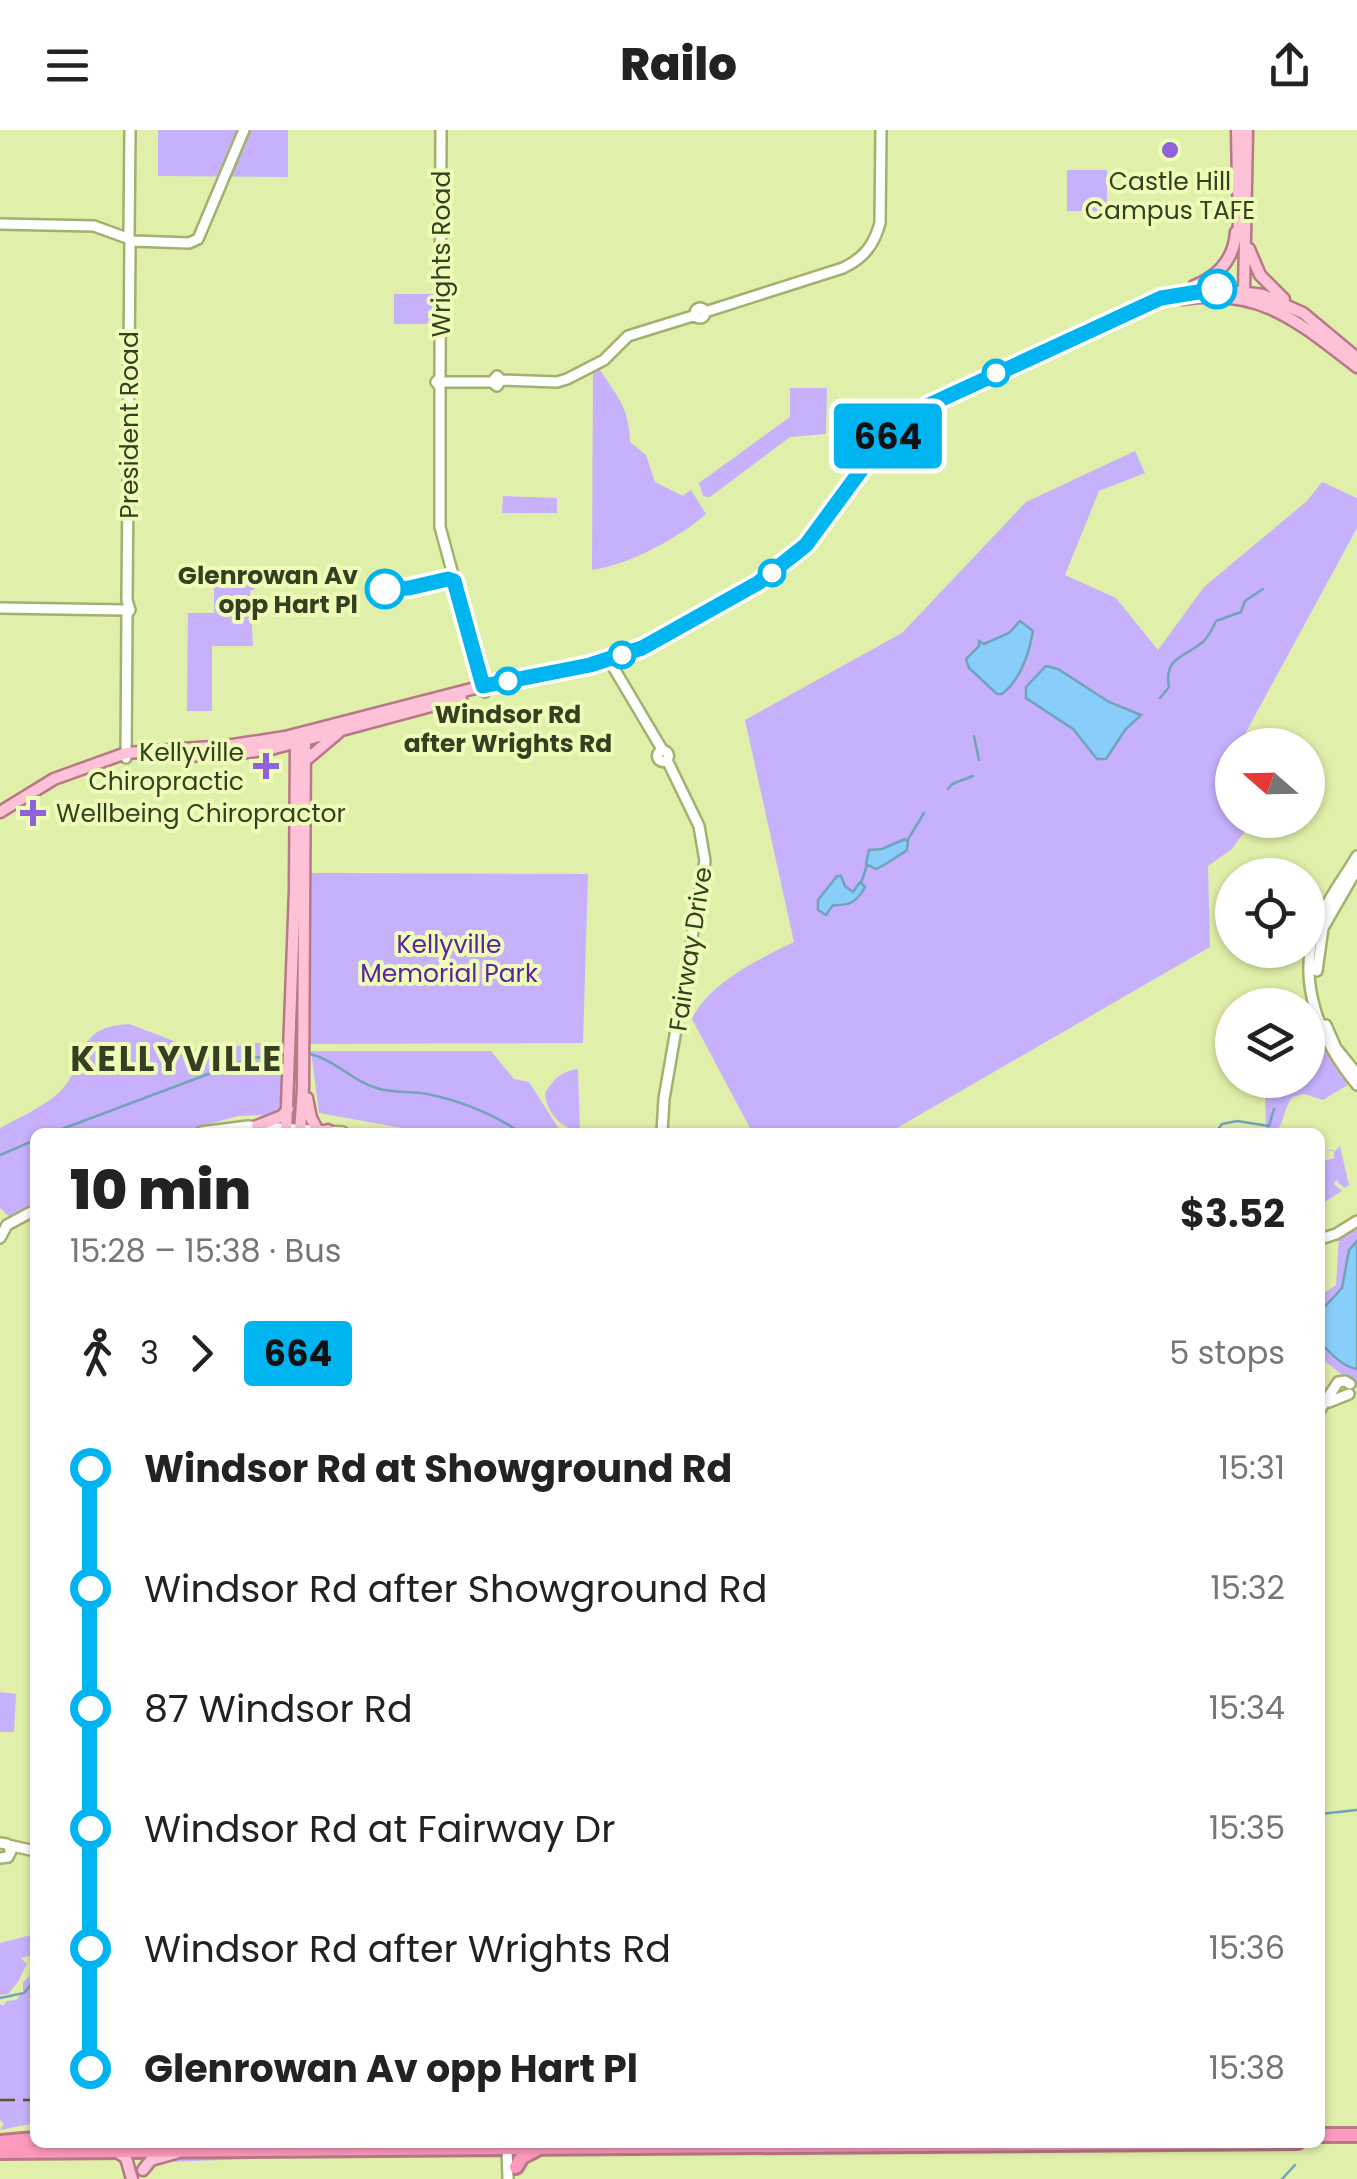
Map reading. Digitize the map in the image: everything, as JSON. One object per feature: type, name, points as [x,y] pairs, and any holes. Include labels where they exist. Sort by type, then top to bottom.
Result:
[{"type":"highway","points":[[0,2142],[30,2139]]},
{"type":"highway","points":[[1325,2139],[1357,2139]]},
{"type":"highway","points":[[0,2152],[120,2148]]},
{"type":"highway","points":[[160,2148],[346,2148]]},
{"type":"highway","points":[[529,2148],[629,2148]]},
{"type":"highway","points":[[513,2175],[522,2157],[538,2149]]},
{"type":"main road","points":[[1237,130],[1241,294]]},
{"type":"main road","points":[[1241,294],[1246,244],[1247,130]]},
{"type":"main road","points":[[610,663],[667,636],[758,583],[795,556],[822,526],[878,447],[911,416],[970,384],[1202,283],[1224,266],[1234,250],[1238,212]]},
{"type":"main road","points":[[1246,244],[1265,282],[1357,358]]},
{"type":"main road","points":[[1161,298],[1196,290],[1241,294],[1294,307]]},
{"type":"main road","points":[[126,755],[225,755],[271,749],[484,689],[645,653],[762,587],[800,560],[822,536],[888,444],[905,428],[972,388],[1164,304],[1241,294],[1293,318],[1357,367]]},
{"type":"main road","points":[[0,812],[43,785],[95,763],[126,755],[338,732],[484,689]]},
{"type":"main road","points":[[306,762],[312,752],[333,740],[338,732]]},
{"type":"main road","points":[[300,738],[306,762],[300,1128]]},
{"type":"main road","points":[[286,1128],[300,738]]},
{"type":"main road","points":[[271,749],[286,754],[296,786]]},
{"type":"main road","points":[[303,1088],[311,1118],[321,1128]]},
{"type":"main road","points":[[267,1128],[288,1108]]},
{"type":"main road","points":[[139,2148],[143,2175]]},
{"type":"main road","points":[[132,2179],[139,2148]]},
{"type":"main road","points":[[110,2149],[126,2158],[132,2179]]},
{"type":"main road","points":[[143,2175],[151,2160],[182,2150]]},
{"type":"street","name":"President Road","points":[[126,755],[130,130]]},
{"type":"street","points":[[0,224],[94,226],[130,240],[189,243],[198,239],[244,130]]},
{"type":"street","name":"Wrights Road","points":[[442,130],[439,515],[484,689]]},
{"type":"street","points":[[442,383],[557,382],[604,360],[628,336],[844,268],[862,256],[880,223],[882,130]]},
{"type":"street","points":[[0,608],[126,610]]},
{"type":"street","name":"Fairway Drive","points":[[610,663],[699,826],[705,860],[662,1128]]},
{"type":"street","points":[[1357,856],[1319,920],[1311,966],[1314,1004],[1323,1035],[1332,1054],[1357,1085]]},
{"type":"street","points":[[1357,868],[1326,918],[1317,962],[1318,997],[1324,1022],[1336,1048],[1357,1074]]},
{"type":"street","points":[[6,1230],[30,1214]]},
{"type":"street","points":[[1325,1237],[1357,1221]]},
{"type":"street","points":[[1325,1405],[1348,1391]]},
{"type":"street","points":[[4,1850],[30,1851]]},
{"type":"street","points":[[511,2148],[513,2175]]},
{"type":"green space","points":[[158,130],[288,130],[288,177],[158,176]]},
{"type":"green space","points":[[1067,170],[1107,170],[1107,211],[1067,211]]},
{"type":"green space","points":[[394,294],[434,294],[434,324],[394,324]]},
{"type":"green space","points":[[599,368],[624,410],[630,442],[646,455],[655,482],[683,496],[691,490],[706,514],[652,549],[592,570],[593,370]]},
{"type":"green space","points":[[790,388],[827,388],[826,434],[790,437],[710,497],[703,496],[699,483],[790,417]]},
{"type":"green space","points":[[1135,451],[1145,473],[1099,491],[1065,575],[1116,598],[1158,650],[1204,587],[1307,501],[1322,482],[1357,498],[1357,528],[1248,728],[1215,728],[1215,838],[1240,838],[1232,849],[1208,866],[1210,947],[897,1128],[750,1128],[692,1019],[723,983],[794,942],[745,720],[902,633],[1026,502]]},
{"type":"green space","points":[[503,496],[557,498],[557,513],[502,513]]},
{"type":"green space","points":[[214,572],[253,572],[253,646],[212,646],[212,711],[187,711],[188,613],[214,613]]},
{"type":"green space","name":"Kellyville Memorial Park","points":[[311,873],[588,874],[583,1043],[310,1044]]},
{"type":"green space","points":[[129,1024],[203,1052],[281,1043],[283,1078],[279,1110],[194,1128],[30,1128],[30,1206],[12,1219],[0,1208],[0,1128],[55,1096],[65,1086],[88,1041],[110,1027]]},
{"type":"green space","points":[[311,1051],[491,1051],[514,1079],[529,1082],[558,1128],[402,1128],[319,1113]]},
{"type":"green space","points":[[1325,1051],[1349,1084],[1323,1100],[1317,1098],[1325,1098]]},
{"type":"green space","points":[[578,1069],[580,1128],[567,1127],[548,1107],[545,1093],[558,1076]]},
{"type":"green space","points":[[1265,1098],[1291,1098],[1278,1128],[1266,1128]]},
{"type":"green space","points":[[1340,1146],[1349,1185],[1344,1188],[1336,1180],[1334,1184],[1342,1191],[1325,1202],[1325,1161],[1334,1158],[1334,1151]]},
{"type":"green space","points":[[1357,1225],[1357,1387],[1325,1361],[1325,1293],[1336,1285],[1339,1237]]},
{"type":"green space","points":[[0,1692],[16,1694],[14,1732],[0,1732]]},
{"type":"green space","points":[[30,1935],[30,1957],[21,1958],[27,1964],[18,1982],[8,1994],[0,1995],[0,1943]]},
{"type":"green space","points":[[30,1976],[30,2124],[0,2130],[4,2124],[0,2120],[0,2004],[16,2000],[23,1992],[23,1982]]},
{"type":"green space","points":[[195,2155],[339,2155],[169,2162]]},
{"type":"water","points":[[1020,621],[1033,631],[1026,657],[1014,681],[1002,694],[997,694],[969,668],[966,659],[979,641],[984,644],[1009,633]]},
{"type":"water","points":[[1046,666],[1058,669],[1109,702],[1141,715],[1125,730],[1106,759],[1097,759],[1073,729],[1026,698],[1026,687]]},
{"type":"water","points":[[905,839],[907,850],[897,857],[876,869],[866,864],[869,850]]},
{"type":"water","points":[[837,876],[853,892],[860,882],[865,887],[856,900],[833,905],[826,915],[818,910],[818,900]]},
{"type":"water","points":[[1357,1241],[1357,1369],[1325,1347],[1325,1307],[1342,1288],[1349,1250]]},
{"type":"waterway","points":[[1160,698],[1169,687],[1173,663],[1204,641],[1216,621],[1241,612],[1245,601],[1263,589]]},
{"type":"waterway","points":[[974,736],[979,760]]},
{"type":"waterway","points":[[948,789],[973,776]]},
{"type":"waterway","points":[[907,841],[924,813]]},
{"type":"waterway","points":[[861,883],[867,865]]},
{"type":"waterway","points":[[65,1128],[251,1058],[287,1054]]},
{"type":"waterway","points":[[310,1054],[371,1086],[452,1100],[513,1128]]},
{"type":"waterway","points":[[1219,1128],[1237,1121],[1269,1126],[1274,1109]]},
{"type":"waterway","points":[[0,1155],[30,1142]]},
{"type":"waterway","points":[[1325,1813],[1357,1810]]},
{"type":"waterway","points":[[0,1998],[24,1993],[30,1986]]},
{"type":"waterway","points":[[1282,2179],[1295,2165]]},
{"type":"railway","points":[[0,2100],[30,2100]]},
{"type":"bus line","name":"664","points":[[385,589],[454,581],[483,686],[609,660],[667,636],[780,568],[822,526],[878,447],[903,422],[929,405],[1161,298],[1217,289]]},
{"type":"place","name":"Castle Hill Campus TAFE","points":[[1170,150]]},
{"type":"place","name":"Glenrowan Av opp Hart Pl","points":[[385,589]]},
{"type":"place","name":"Windsor Rd after Wrights Rd","points":[[508,681]]},
{"type":"place","name":"Kellyville Chiropractic","points":[[266,766]]},
{"type":"place","name":"Wellbeing Chiropractor","points":[[33,813]]},
{"type":"district","name":"KELLYVILLE","points":[[177,1059]]}]
